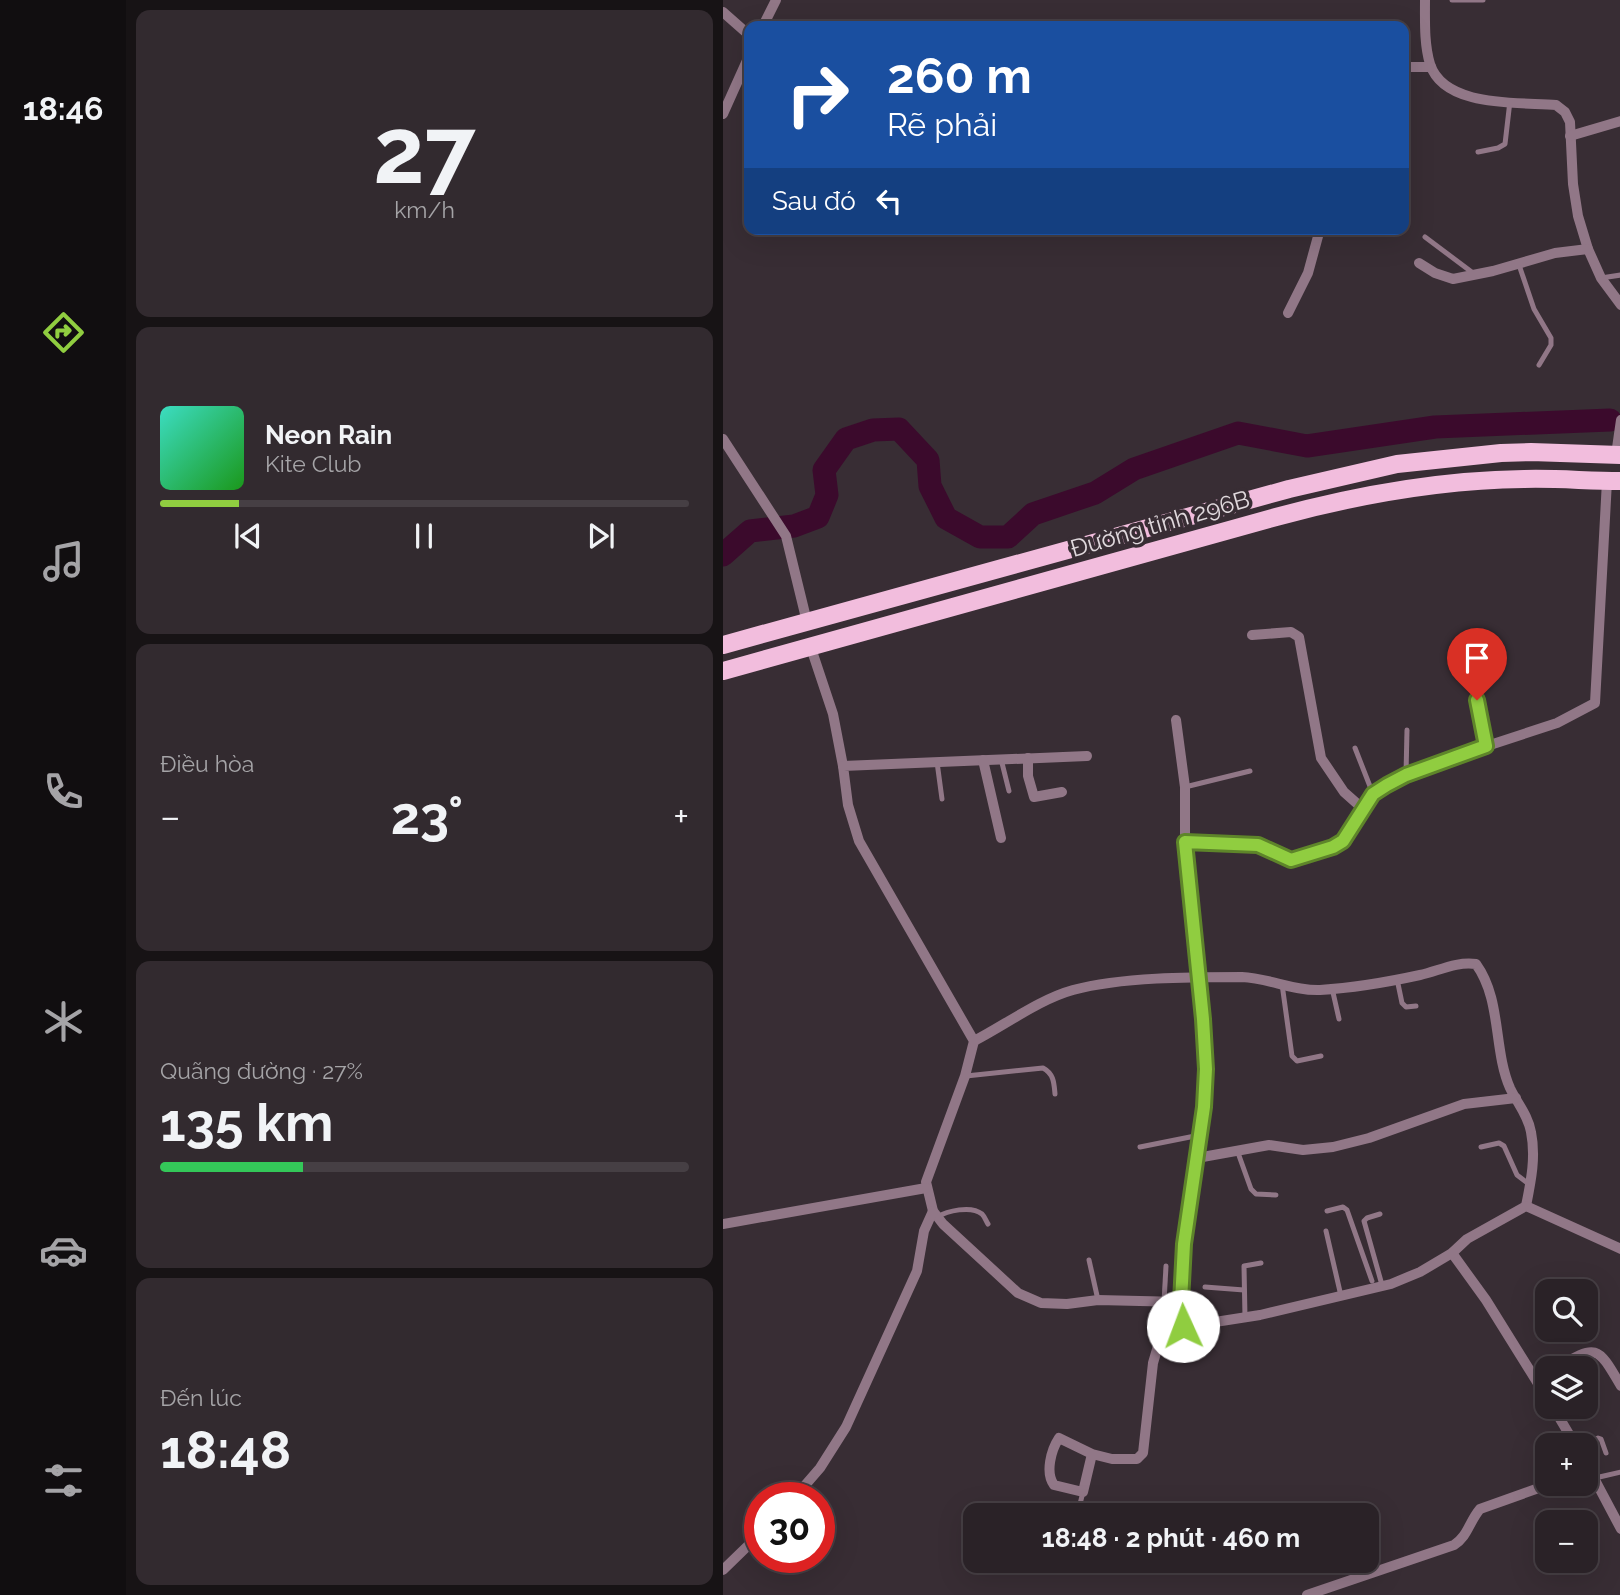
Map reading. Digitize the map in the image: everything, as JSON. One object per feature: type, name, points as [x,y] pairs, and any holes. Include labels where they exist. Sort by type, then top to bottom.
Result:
[{"type":"main road","name":"Đường tỉnh 296B","points":[[723,645],[1289,489],[1397,464],[1521,452],[1618,455]]},
{"type":"main road","name":"Đường tỉnh 296B","points":[[723,671],[1363,495],[1439,484],[1501,480],[1614,481]]},
{"type":"street","points":[[766,21],[776,0]]},
{"type":"street","points":[[1425,0],[1425,36],[1431,67],[1441,82],[1457,94],[1556,105],[1565,111],[1570,122],[1578,216],[1588,249],[1601,278],[1620,305]]},
{"type":"street","points":[[723,12],[744,31]]},
{"type":"street","points":[[1409,66],[1431,67]]},
{"type":"street","points":[[723,114],[744,68]]},
{"type":"street","points":[[723,85],[732,95]]},
{"type":"street","points":[[1571,136],[1620,121]]},
{"type":"street","points":[[1288,313],[1308,273],[1318,235]]},
{"type":"street","points":[[1419,262],[1435,273],[1453,279],[1555,253],[1588,249]]},
{"type":"street","points":[[1618,455],[1620,420]]},
{"type":"street","points":[[723,439],[786,536],[807,622]]},
{"type":"street","points":[[1185,842],[1258,845],[1291,860],[1302,858],[1343,841],[1373,794],[1406,775],[1557,723],[1595,703],[1614,481]]},
{"type":"street","points":[[1252,635],[1291,632],[1299,637],[1321,758],[1344,792],[1362,808]]},
{"type":"street","points":[[811,648],[833,714],[848,805],[859,841],[974,1041],[965,1076],[926,1182],[935,1214],[1018,1293],[1041,1303],[1067,1304],[1097,1300],[1181,1302]]},
{"type":"street","points":[[1176,720],[1185,787],[1185,842],[1206,1069],[1200,1135],[1184,1244],[1181,1302],[1183,1326]]},
{"type":"street","points":[[843,766],[1087,756]]},
{"type":"street","points":[[1028,758],[1027,776],[1034,797],[1063,792]]},
{"type":"street","points":[[983,760],[1001,838]]},
{"type":"street","points":[[974,1041],[1047,1000],[1072,990],[1135,981],[1243,977],[1263,979],[1300,989],[1332,988],[1397,979],[1466,962],[1476,964],[1481,972],[1492,1002],[1499,1049],[1510,1088],[1531,1129],[1534,1152],[1526,1206],[1467,1239],[1452,1253],[1420,1272],[1341,1297],[1245,1317],[1183,1326],[1169,1334],[1158,1346],[1153,1363],[1143,1453],[1137,1459],[1128,1460],[1092,1454],[1062,1438],[1057,1441],[1053,1450],[1049,1474],[1054,1485],[1083,1492],[1092,1454]]},
{"type":"street","points":[[1197,1158],[1269,1145],[1303,1150],[1333,1147],[1369,1138],[1464,1104],[1516,1098]]},
{"type":"street","points":[[723,1224],[927,1188]]},
{"type":"street","points":[[1526,1206],[1620,1249]]},
{"type":"street","points":[[808,1482],[820,1468],[856,1405],[917,1271],[924,1231],[935,1214]]},
{"type":"street","points":[[1452,1253],[1535,1377]]},
{"type":"street","points":[[1577,1356],[1592,1350],[1599,1353],[1620,1386]]},
{"type":"street","points":[[1598,1484],[1620,1529]]},
{"type":"street","points":[[1307,1595],[1454,1545],[1467,1535],[1473,1516],[1480,1509],[1535,1489]]},
{"type":"street","points":[[723,1570],[744,1550]]},
{"type":"lane","points":[[1452,0],[1483,0]]},
{"type":"lane","points":[[1478,152],[1505,144],[1510,102]]},
{"type":"lane","points":[[1425,237],[1476,275]]},
{"type":"lane","points":[[1518,262],[1534,309],[1551,338],[1551,345],[1539,365]]},
{"type":"lane","points":[[1601,278],[1620,275]]},
{"type":"lane","points":[[1472,678],[1486,746]]},
{"type":"lane","points":[[1406,775],[1407,730]]},
{"type":"lane","points":[[1355,748],[1373,794]]},
{"type":"lane","points":[[1001,759],[1009,791]]},
{"type":"lane","points":[[937,762],[942,799]]},
{"type":"lane","points":[[1185,787],[1250,771]]},
{"type":"lane","points":[[1397,979],[1402,1003],[1406,1007],[1416,1006]]},
{"type":"lane","points":[[1282,984],[1292,1056],[1297,1061],[1321,1056]]},
{"type":"lane","points":[[1332,988],[1339,1019]]},
{"type":"lane","points":[[965,1076],[1043,1068],[1050,1072],[1055,1094]]},
{"type":"lane","points":[[1140,1147],[1200,1135]]},
{"type":"lane","points":[[1481,1147],[1499,1143],[1504,1146],[1517,1175],[1530,1185]]},
{"type":"lane","points":[[1237,1150],[1251,1189],[1256,1194],[1276,1195]]},
{"type":"lane","points":[[1327,1211],[1343,1207],[1347,1210],[1376,1285]]},
{"type":"lane","points":[[935,1214],[976,1212],[981,1214],[988,1224]]},
{"type":"lane","points":[[1376,1285],[1364,1222],[1367,1217],[1380,1214]]},
{"type":"lane","points":[[1326,1231],[1341,1297]]},
{"type":"lane","points":[[1089,1260],[1097,1300]]},
{"type":"lane","points":[[1245,1317],[1244,1266],[1261,1263]]},
{"type":"lane","points":[[1164,1302],[1166,1266]]},
{"type":"lane","points":[[1205,1287],[1244,1290]]},
{"type":"lane","points":[[1598,1438],[1601,1439],[1606,1453]]},
{"type":"lane","points":[[1598,1477],[1620,1472]]},
{"type":"lane","points":[[1080,1503],[1083,1492]]},
{"type":"waterway","points":[[723,555],[750,531],[794,526],[818,517],[827,495],[824,470],[846,439],[873,430],[899,429],[928,460],[930,486],[946,518],[980,537],[1008,537],[1033,514],[1095,493],[1134,469],[1238,433],[1307,446],[1435,427],[1610,420]]},
{"type":"route","points":[[1183,1326],[1181,1302],[1184,1244],[1204,1107],[1206,1069],[1185,842],[1258,845],[1291,860],[1333,847],[1343,841],[1373,794],[1406,775],[1486,746],[1477,700]]}]
